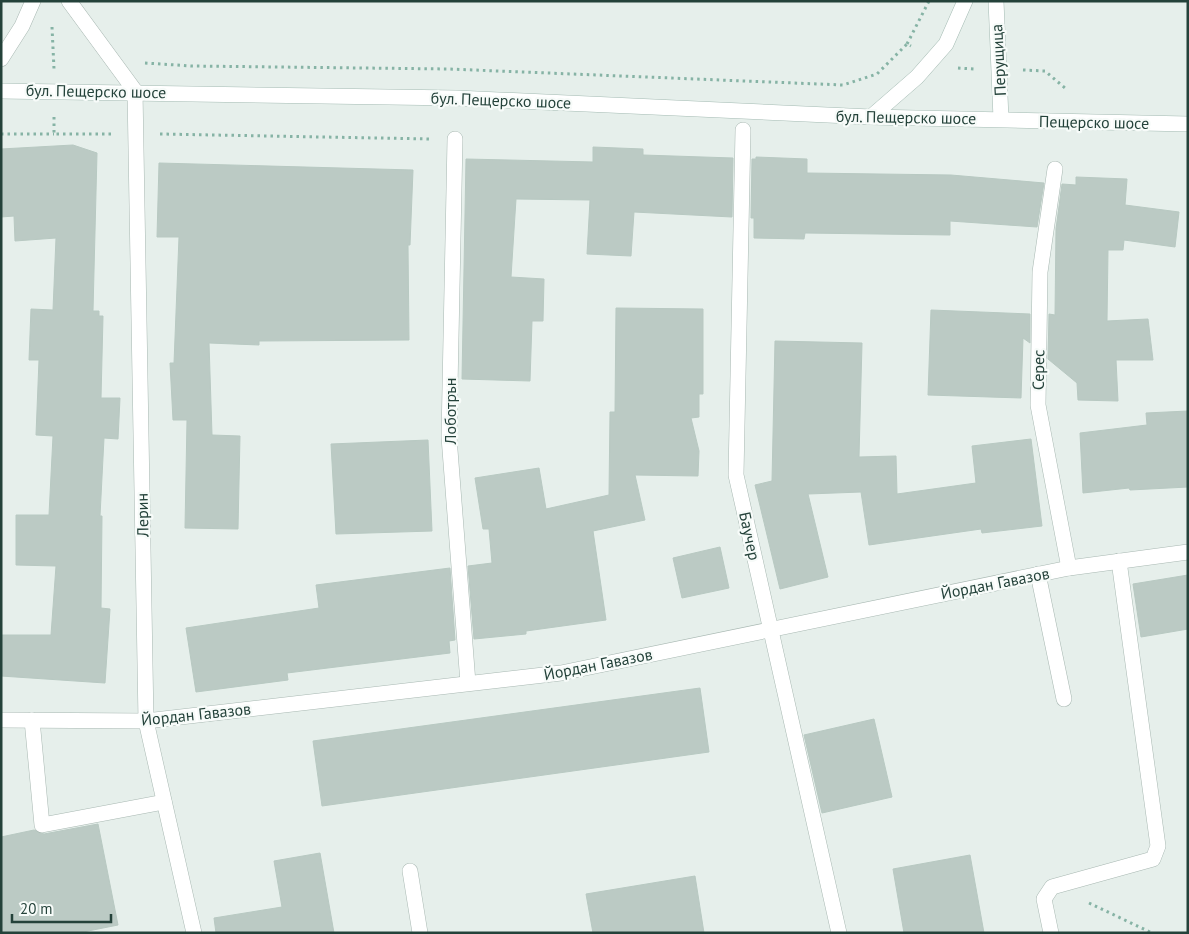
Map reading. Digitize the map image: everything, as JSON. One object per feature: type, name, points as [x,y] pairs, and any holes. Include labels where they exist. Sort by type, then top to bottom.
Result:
[{"type":"street","points":[[1,59],[20,28],[33,1]]},
{"type":"street","points":[[69,1],[85,26],[135,91]]},
{"type":"street","points":[[871,118],[917,77],[946,44],[964,1]]},
{"type":"street","name":"Перущица","points":[[996,1],[1001,119]]},
{"type":"street","name":"бул. Пещерско шосе","points":[[1,90],[456,98],[871,118],[1001,119]]},
{"type":"street","name":"Лерин","points":[[135,91],[146,721],[194,933]]},
{"type":"street","name":"Пещерско шосе","points":[[1001,119],[1188,124]]},
{"type":"street","name":"Баучер","points":[[743,130],[736,474],[839,933]]},
{"type":"street","name":"Лоботрън","points":[[455,139],[449,437],[468,683]]},
{"type":"street","name":"Серес","points":[[1054,169],[1040,272],[1038,405],[1069,568]]},
{"type":"street","name":"Йордан Гавазов","points":[[1,720],[146,721],[561,673],[770,628],[1069,568],[1188,552]]},
{"type":"street","points":[[1051,933],[1044,899],[1052,887],[1152,859],[1158,846],[1119,561]]},
{"type":"street","points":[[1038,574],[1064,699]]},
{"type":"street","points":[[32,720],[42,825],[164,802]]},
{"type":"street","points":[[410,871],[420,933]]},
{"type":"path","points":[[142,61],[150,64],[192,66],[449,69],[843,84],[877,74],[907,44],[929,1]]},
{"type":"path","points":[[20,28],[85,26]]},
{"type":"path","points":[[907,44],[942,68],[1045,71],[1065,88]]},
{"type":"path","points":[[1,134],[54,134]]},
{"type":"path","points":[[136,134],[455,139]]},
{"type":"path","points":[[1072,882],[1082,899],[1152,933]]},
{"type":"building","points":[[73,145],[97,153],[93,311],[99,311],[99,316],[103,316],[101,398],[120,398],[118,439],[104,438],[100,516],[102,516],[101,608],[110,609],[105,683],[1,676],[1,635],[51,635],[56,566],[16,565],[16,515],[49,515],[53,436],[36,435],[39,360],[29,360],[31,309],[53,310],[56,238],[15,241],[14,216],[1,217],[1,149]]},
{"type":"building","points":[[593,147],[643,149],[643,155],[733,158],[732,217],[634,212],[631,256],[587,254],[590,200],[516,199],[511,277],[544,279],[543,321],[532,321],[530,381],[462,379],[466,159],[593,162]]},
{"type":"building","points":[[756,157],[807,159],[807,173],[951,175],[1044,183],[1037,227],[950,221],[950,235],[805,233],[804,239],[754,238],[754,218],[751,218],[752,159],[756,159]]},
{"type":"building","points":[[159,163],[413,170],[410,245],[408,245],[409,340],[259,341],[259,345],[209,343],[212,435],[240,436],[238,529],[185,528],[187,420],[173,420],[170,363],[174,363],[179,237],[157,237]]},
{"type":"building","points":[[1076,177],[1127,179],[1125,205],[1179,212],[1175,247],[1124,240],[1123,250],[1108,250],[1107,321],[1148,319],[1153,360],[1116,360],[1118,401],[1078,400],[1077,383],[1048,359],[1049,314],[1055,315],[1056,229],[1062,184],[1076,185]]},
{"type":"building","points":[[616,308],[703,309],[703,394],[699,394],[699,417],[691,418],[699,451],[698,476],[635,475],[645,520],[593,531],[606,620],[526,631],[526,634],[474,639],[468,566],[492,563],[489,529],[483,529],[475,478],[539,468],[546,509],[609,495],[610,412],[615,412]]},
{"type":"building","points":[[931,310],[1030,314],[1030,343],[1023,338],[1021,398],[928,395]]},
{"type":"building","points":[[775,341],[862,343],[859,457],[896,456],[897,494],[976,483],[972,446],[1031,439],[1042,526],[982,533],[981,529],[869,545],[861,492],[808,494],[828,577],[780,589],[755,485],[772,481]]},
{"type":"building","points":[[1188,411],[1188,487],[1130,490],[1129,488],[1083,493],[1080,433],[1147,425],[1146,413]]},
{"type":"building","points":[[428,440],[432,531],[336,534],[331,444]]},
{"type":"building","points":[[720,547],[729,588],[682,598],[673,558]]},
{"type":"building","points":[[450,568],[455,640],[449,641],[450,653],[287,673],[288,680],[196,692],[186,628],[319,608],[316,585]]},
{"type":"building","points":[[1188,575],[1188,629],[1141,637],[1133,584]]},
{"type":"building","points":[[700,688],[709,752],[322,806],[313,741]]},
{"type":"building","points":[[874,719],[892,797],[822,813],[804,735]]},
{"type":"building","points":[[98,824],[118,925],[78,933],[1,933],[1,837],[34,830],[44,834]]},
{"type":"building","points":[[320,853],[334,933],[216,933],[214,918],[282,907],[274,861]]},
{"type":"building","points":[[970,855],[984,933],[904,933],[893,869]]},
{"type":"building","points":[[695,876],[704,933],[593,933],[586,894]]}]
